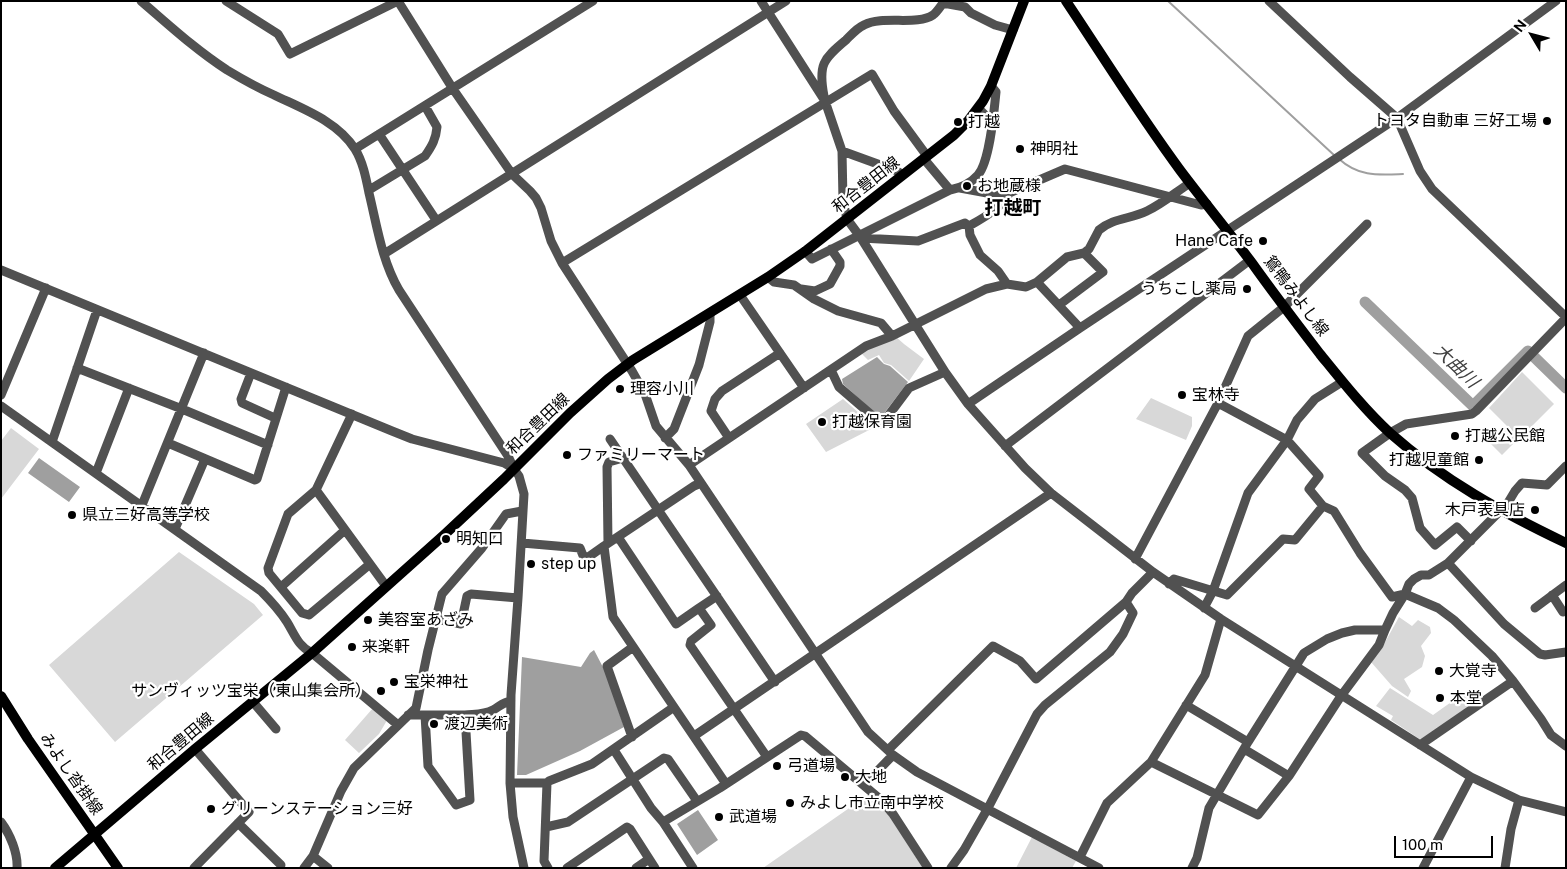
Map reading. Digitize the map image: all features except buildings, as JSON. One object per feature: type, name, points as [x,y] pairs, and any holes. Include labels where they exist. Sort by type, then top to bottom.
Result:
[{"type":"main road","name":"和合豊田線","points":[[55,868],[312,653],[444,535],[570,413],[608,379],[633,360],[740,295],[805,252],[903,176],[968,121],[991,86],[1024,1]]},
{"type":"main road","name":"鴛鴨みよし線","points":[[1066,1],[1140,114],[1190,183],[1342,382],[1370,414],[1390,433],[1463,488],[1501,511],[1566,543]]},
{"type":"main road","name":"みよし沓掛線","points":[[1,696],[28,739],[118,868]]},
{"type":"street","points":[[141,1],[197,49],[226,69],[265,91],[322,118],[342,133],[355,149],[360,159],[369,190],[390,274],[519,476],[524,494],[511,701],[510,783],[513,817],[524,868]]},
{"type":"street","points":[[226,1],[278,34],[290,54],[398,1],[453,89],[512,174],[536,198],[562,263],[632,371],[645,394],[656,426],[689,465],[868,732],[890,753],[917,772],[1099,868]]},
{"type":"street","points":[[355,149],[593,1]]},
{"type":"street","points":[[762,1],[825,102]]},
{"type":"street","points":[[384,254],[786,1]]},
{"type":"street","points":[[1269,1],[1397,118],[1420,171],[1432,189],[1566,318],[1472,414],[1406,424],[1362,453],[1385,476],[1406,490],[1412,498],[1420,528],[1435,545],[1457,528],[1471,541]]},
{"type":"street","points":[[968,404],[1397,118],[1556,1]]},
{"type":"street","points":[[1013,30],[995,25],[970,13],[965,8],[945,3],[933,15],[922,20],[889,20],[864,24],[829,53],[824,61],[822,76],[825,102],[842,151],[843,202],[846,219],[860,237],[945,372],[968,404],[1051,494],[1169,584],[1295,667],[1471,777],[1519,800],[1566,812]]},
{"type":"street","points":[[562,263],[872,74],[894,111],[950,190]]},
{"type":"street","points":[[970,185],[983,168],[993,123],[996,92],[991,86]]},
{"type":"street","points":[[369,190],[425,156],[434,142],[437,127],[424,106]]},
{"type":"street","points":[[978,108],[993,123]]},
{"type":"street","points":[[379,134],[436,220]]},
{"type":"street","points":[[842,151],[897,171],[903,176]]},
{"type":"street","points":[[805,252],[812,259],[860,237],[950,190],[970,185],[998,195],[1009,193],[1065,169],[1201,205],[1207,204]]},
{"type":"street","points":[[689,465],[866,346],[892,336],[978,292],[1006,284],[1026,287],[1037,282],[1067,257],[1084,253],[1089,249],[1102,228],[1118,219],[1147,211],[1190,183]]},
{"type":"street","points":[[860,237],[918,241],[965,224],[969,226],[1007,199],[1009,193]]},
{"type":"street","points":[[1135,559],[1218,404],[1248,336],[1284,307],[1367,224]]},
{"type":"street","points":[[969,226],[970,235],[980,255],[998,271],[1006,284]]},
{"type":"street","points":[[800,289],[815,291],[830,284],[840,266],[840,262],[831,249]]},
{"type":"street","points":[[1059,305],[1103,272],[1084,253]]},
{"type":"street","points":[[1005,446],[1250,260]]},
{"type":"street","points":[[1,270],[407,437],[504,463],[514,469]]},
{"type":"street","points":[[768,277],[774,282],[788,283],[800,289],[814,300],[838,311],[881,323],[892,336]]},
{"type":"street","points":[[1037,282],[1080,328]]},
{"type":"street","points":[[1,395],[46,288]]},
{"type":"street","points":[[740,295],[804,388]]},
{"type":"street","points":[[52,442],[97,310]]},
{"type":"street","points":[[665,438],[674,429],[698,365],[710,322],[710,313]]},
{"type":"street","points":[[142,505],[204,353]]},
{"type":"street","points":[[729,438],[711,411],[715,399],[722,391],[780,353]]},
{"type":"street","points":[[77,368],[268,445]]},
{"type":"street","points":[[831,370],[839,387],[882,424],[909,388],[945,372]]},
{"type":"street","points":[[251,373],[241,400],[242,404],[275,418]]},
{"type":"street","points":[[1204,608],[1214,591],[1248,493],[1288,440],[1297,420],[1315,399],[1342,382]]},
{"type":"street","points":[[168,444],[255,480],[257,479],[286,387]]},
{"type":"street","points":[[96,473],[129,388]]},
{"type":"street","points":[[1218,404],[1288,440],[1319,476],[1309,489],[1323,506],[1334,511],[1360,553],[1392,597],[1406,594],[1438,608],[1454,620],[1492,656],[1513,681],[1551,735],[1566,746]]},
{"type":"street","points":[[1,406],[261,591],[274,604],[298,643],[304,649],[312,653],[398,725]]},
{"type":"street","points":[[352,414],[316,490],[288,514],[268,568],[269,573],[302,613],[309,616],[370,564]]},
{"type":"street","points":[[610,439],[775,682]]},
{"type":"street","points":[[623,458],[609,462],[607,468],[606,545],[613,617],[726,784]]},
{"type":"street","points":[[175,529],[205,459]]},
{"type":"street","points":[[1151,762],[1258,815],[1289,776],[1341,696],[1379,644],[1393,613],[1406,594],[1409,584],[1421,575],[1429,575],[1448,562],[1501,511],[1522,483],[1547,485],[1566,466]]},
{"type":"street","points":[[522,544],[580,548],[584,558],[587,558],[658,509],[701,483]]},
{"type":"street","points":[[316,490],[386,586]]},
{"type":"street","points":[[694,736],[1051,494]]},
{"type":"street","points":[[1169,584],[1174,579],[1228,596],[1283,540],[1295,540],[1323,506]]},
{"type":"street","points":[[304,868],[313,856],[341,791],[354,768],[416,708],[442,594],[482,548],[506,514],[522,511]]},
{"type":"street","points":[[281,587],[345,530]]},
{"type":"street","points":[[618,537],[676,624],[717,596]]},
{"type":"street","points":[[1448,562],[1504,624],[1540,654],[1545,655],[1566,650]]},
{"type":"street","points":[[864,785],[890,753],[993,646],[1020,661],[1036,679],[1126,602],[1132,593],[1153,572]]},
{"type":"street","points":[[1535,608],[1566,585]]},
{"type":"street","points":[[436,619],[461,624],[468,596],[471,594],[518,598]]},
{"type":"street","points":[[1552,595],[1565,614]]},
{"type":"street","points":[[951,868],[964,850],[988,808],[1037,714],[1045,705],[1110,652],[1123,634],[1134,613],[1126,602]]},
{"type":"street","points":[[699,608],[711,625],[691,641],[690,645],[767,757]]},
{"type":"street","points":[[1080,857],[1108,803],[1151,762],[1205,675],[1221,619]]},
{"type":"street","points":[[1192,868],[1197,858],[1209,808],[1304,653],[1342,633],[1356,630],[1385,630]]},
{"type":"street","points":[[632,738],[607,666],[633,646]]},
{"type":"street","points":[[1420,745],[1513,681]]},
{"type":"street","points":[[408,715],[482,714],[493,710],[505,702],[511,701]]},
{"type":"street","points":[[253,702],[276,729]]},
{"type":"street","points":[[1186,705],[1289,776]]},
{"type":"street","points":[[510,783],[547,783],[592,764],[674,707]]},
{"type":"street","points":[[425,714],[428,766],[456,806],[470,800],[465,715]]},
{"type":"street","points":[[663,822],[726,784],[800,735],[805,736],[880,799],[893,814],[928,868]]},
{"type":"street","points":[[194,868],[249,812],[195,749]]},
{"type":"street","points":[[614,750],[651,808],[663,822],[693,868]]},
{"type":"street","points":[[546,827],[568,822],[667,758],[697,801]]},
{"type":"street","points":[[1423,868],[1471,777]]},
{"type":"street","points":[[547,783],[544,861],[548,868]]},
{"type":"street","points":[[1506,868],[1511,829],[1519,800]]},
{"type":"street","points":[[1,822],[8,831],[18,860],[17,868]]},
{"type":"street","points":[[238,823],[281,865]]},
{"type":"street","points":[[567,868],[627,827],[655,868]]},
{"type":"street","points":[[313,856],[328,868]]},
{"type":"street","points":[[636,868],[649,859]]},
{"type":"shaded area","points":[[895,336],[924,359],[909,381],[891,365],[884,363],[879,355],[868,360],[860,352]]},
{"type":"shaded area","points":[[877,357],[908,382],[882,416],[878,416],[843,384],[842,379]]},
{"type":"shaded area","points":[[1522,372],[1554,404],[1520,438],[1516,434],[1519,438],[1502,455],[1491,444],[1508,427],[1489,408]]},
{"type":"shaded area","points":[[1151,398],[1192,417],[1192,426],[1186,440],[1136,419]]},
{"type":"shaded area","points":[[843,399],[875,427],[826,452],[806,424]]},
{"type":"shaded area","points":[[11,428],[39,449],[1,499],[1,441]]},
{"type":"shaded area","points":[[39,458],[80,487],[69,502],[28,473]]},
{"type":"shaded area","points":[[179,552],[254,604],[263,615],[115,742],[49,665]]},
{"type":"shaded area","points":[[1399,617],[1412,626],[1418,620],[1430,627],[1431,633],[1421,646],[1425,656],[1422,667],[1404,679],[1411,691],[1408,697],[1392,686],[1371,662],[1384,644]]},
{"type":"shaded area","points":[[594,650],[606,673],[624,727],[580,751],[526,775],[517,775],[522,657],[581,667]]},
{"type":"shaded area","points":[[1390,688],[1433,715],[1468,690],[1473,693],[1477,701],[1421,740],[1391,720],[1393,716],[1376,706]]},
{"type":"shaded area","points":[[373,708],[386,722],[379,734],[359,753],[345,740]]},
{"type":"shaded area","points":[[868,795],[890,817],[923,868],[763,868]]},
{"type":"shaded area","points":[[698,810],[718,840],[697,855],[677,824]]},
{"type":"shaded area","points":[[1032,837],[1076,861],[1072,868],[1016,868]]},
{"type":"waterway","points":[[1168,1],[1335,156]]},
{"type":"waterway","points":[[1339,159],[1346,165],[1369,174],[1403,174]]},
{"type":"waterway","name":"大曲川","points":[[1365,302],[1473,406],[1528,351],[1566,388]]},
{"type":"place","name":"トヨタ自動車 三好工場","points":[[1547,121]]},
{"type":"place","name":"打越","points":[[958,122]]},
{"type":"place","name":"神明社","points":[[1020,149]]},
{"type":"place","name":"お地蔵様","points":[[967,186]]},
{"type":"place","name":"Hane Cafe","points":[[1263,241]]},
{"type":"place","name":"うちこし薬局","points":[[1247,289]]},
{"type":"place","name":"理容小川","points":[[620,389]]},
{"type":"place","name":"宝林寺","points":[[1182,395]]},
{"type":"place","name":"打越保育園","points":[[822,422]]},
{"type":"place","name":"打越公民館","points":[[1455,436]]},
{"type":"place","name":"ファミリーマート","points":[[567,455]]},
{"type":"place","name":"打越児童館","points":[[1479,460]]},
{"type":"place","name":"木戸表具店","points":[[1535,510]]},
{"type":"place","name":"県立三好高等学校","points":[[72,515]]},
{"type":"place","name":"明知口","points":[[446,539]]},
{"type":"place","name":"step up","points":[[531,564]]},
{"type":"place","name":"美容室あざみ","points":[[368,620]]},
{"type":"place","name":"来楽軒","points":[[352,647]]},
{"type":"place","name":"大覚寺","points":[[1439,671]]},
{"type":"place","name":"宝栄神社","points":[[394,682]]},
{"type":"place","name":"サンヴィッツ宝栄（東山集会所）","points":[[381,691]]},
{"type":"place","name":"本堂","points":[[1440,698]]},
{"type":"place","name":"渡辺美術","points":[[434,724]]},
{"type":"place","name":"弓道場","points":[[777,766]]},
{"type":"place","name":"大地","points":[[845,777]]},
{"type":"place","name":"みよし市立南中学校","points":[[790,803]]},
{"type":"place","name":"グリーンステーション三好","points":[[211,809]]},
{"type":"place","name":"武道場","points":[[719,817]]},
{"type":"district","name":"打越町","points":[[1013,208]]}]
